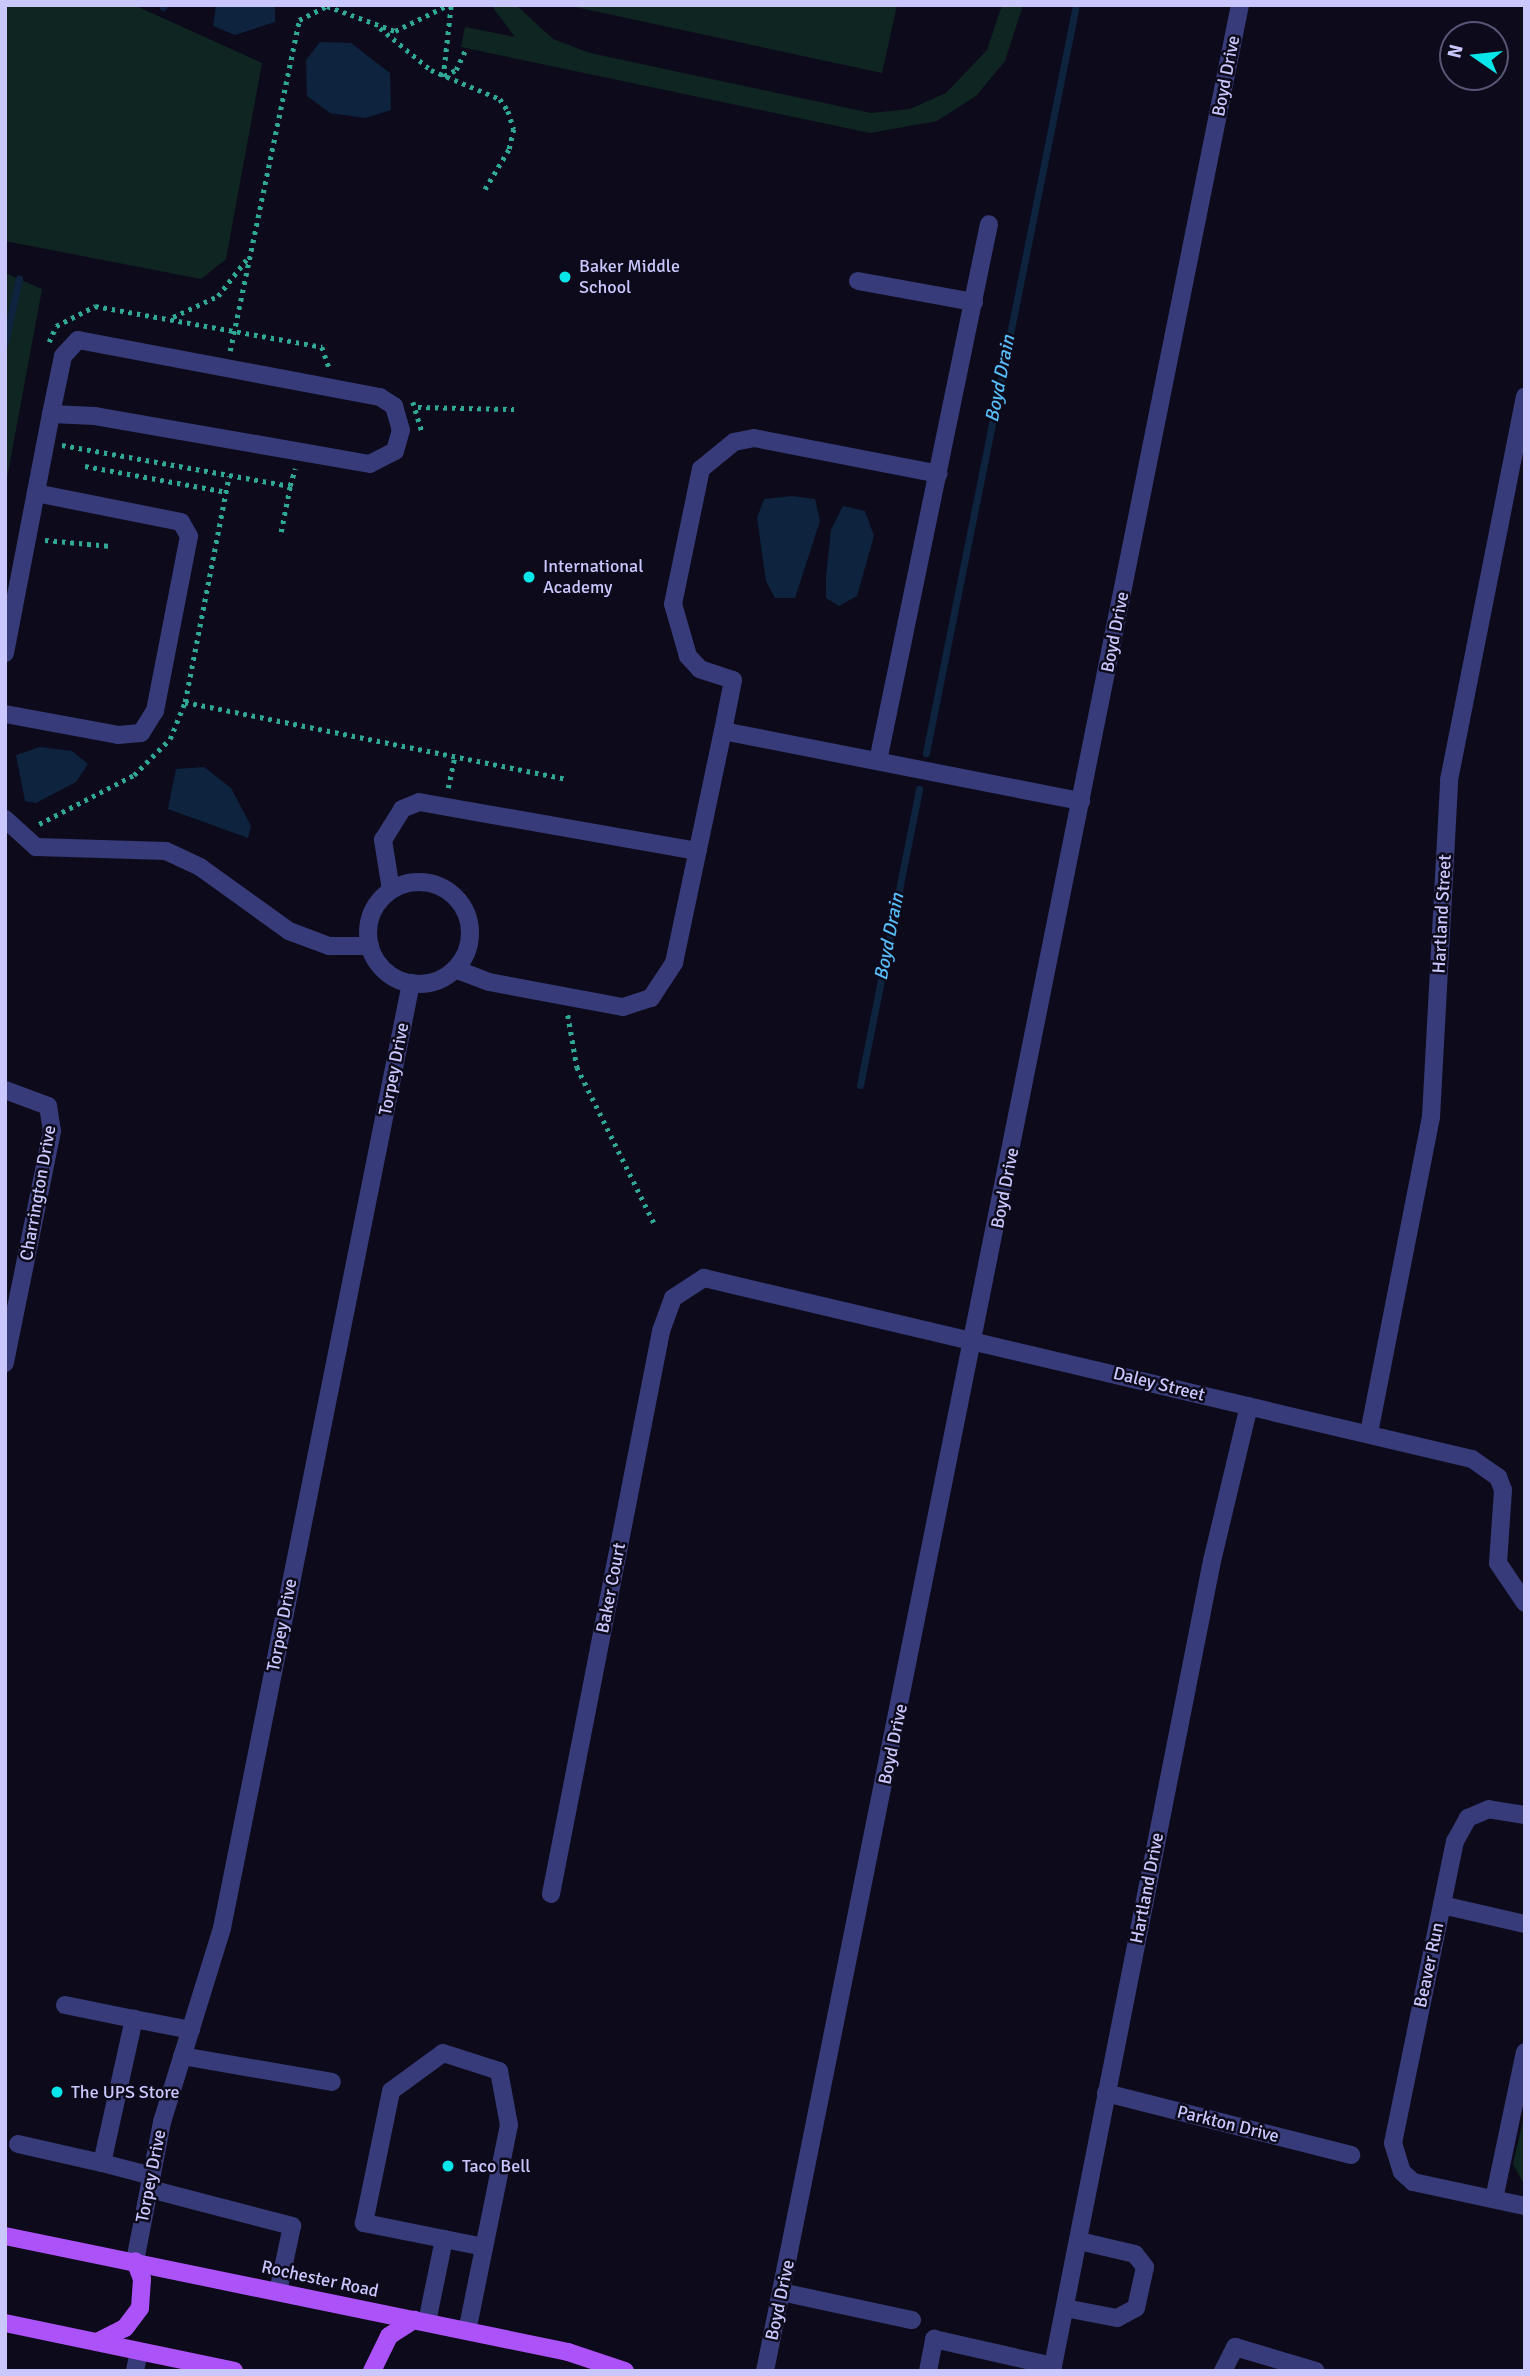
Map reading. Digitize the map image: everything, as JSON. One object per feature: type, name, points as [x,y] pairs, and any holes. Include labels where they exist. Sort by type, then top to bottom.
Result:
[{"type":"main road","name":"Rochester Road","points":[[5,2236],[467,2331],[625,2371]]},
{"type":"main road","points":[[97,2342],[125,2328],[140,2308],[142,2279],[135,2261]]},
{"type":"main road","points":[[372,2371],[389,2336],[420,2321]]},
{"type":"main road","points":[[5,2323],[234,2371]]},
{"type":"street","name":"Boyd Drive","points":[[765,2371],[975,1340],[1240,5]]},
{"type":"street","points":[[878,761],[989,224]]},
{"type":"street","points":[[858,281],[974,302]]},
{"type":"street","points":[[5,653],[51,414],[63,356],[78,340],[228,366],[380,397],[400,416],[395,451],[370,464],[95,416],[51,414]]},
{"type":"street","name":"Hartland Street","points":[[1369,1433],[1431,1116],[1451,770],[1525,396]]},
{"type":"street","points":[[455,969],[570,998],[623,1007],[651,998],[674,963],[733,680],[700,668],[688,656],[673,604],[701,469],[734,442],[754,438],[939,474]]},
{"type":"street","points":[[5,714],[118,735],[141,733],[155,711],[189,536],[181,522],[36,493]]},
{"type":"street","points":[[723,731],[1081,801]]},
{"type":"street","points":[[391,890],[383,840],[389,823],[419,802],[445,803],[698,851]]},
{"type":"street","points":[[5,819],[36,847],[166,850],[200,867],[289,932],[329,946],[370,946]]},
{"type":"street","points":[[424,881],[454,896],[470,924],[470,940],[455,969],[427,984],[411,984],[381,967],[370,946],[370,917],[391,890],[424,881]]},
{"type":"street","name":"Torpey Drive","points":[[135,2261],[182,2056],[222,1928],[411,984]]},
{"type":"street","name":"Charrington Drive","points":[[5,1090],[48,1106],[51,1139],[5,1363]]},
{"type":"street","name":"Daley Street","points":[[683,1288],[717,1278],[1472,1459],[1498,1477],[1504,1508],[1498,1563],[1525,1603]]},
{"type":"street","name":"Baker Court","points":[[551,1894],[662,1331],[683,1288]]},
{"type":"street","name":"Hartland Drive","points":[[1053,2368],[1106,2093],[1249,1406]]},
{"type":"street","name":"Beaver Run","points":[[1494,2199],[1424,2186],[1402,2172],[1394,2143],[1455,1840],[1468,1818],[1489,1809],[1525,1815]]},
{"type":"street","points":[[1441,1905],[1525,1924]]},
{"type":"street","points":[[65,2004],[191,2030]]},
{"type":"street","points":[[102,2163],[134,2019]]},
{"type":"street","points":[[1525,2052],[1494,2199],[1525,2206]]},
{"type":"street","points":[[467,2331],[509,2125],[499,2071],[443,2053],[391,2091],[364,2223],[484,2247]]},
{"type":"street","points":[[182,2056],[332,2082]]},
{"type":"street","name":"Parkton Drive","points":[[1106,2093],[1351,2155]]},
{"type":"street","points":[[18,2144],[102,2163],[151,2182],[292,2225],[278,2292]]},
{"type":"street","points":[[420,2321],[444,2239]]},
{"type":"street","points":[[1065,2308],[1117,2318],[1136,2308],[1145,2267],[1135,2254],[1079,2241]]},
{"type":"street","points":[[782,2292],[912,2320]]},
{"type":"street","points":[[928,2371],[934,2339],[1053,2368]]},
{"type":"street","points":[[1223,2371],[1235,2347],[1316,2371]]},
{"type":"street","points":[[135,2371],[139,2351]]},
{"type":"path","points":[[228,366],[299,20],[327,6],[380,28],[396,31],[423,23],[450,5]]},
{"type":"path","points":[[443,77],[450,5]]},
{"type":"path","points":[[380,28],[443,77],[500,99],[508,111],[514,129],[509,150],[485,190]]},
{"type":"path","points":[[443,77],[456,70],[465,51]]},
{"type":"path","points":[[171,318],[218,296],[249,256]]},
{"type":"path","points":[[418,407],[514,409]]},
{"type":"path","points":[[85,466],[226,492]]},
{"type":"path","points":[[281,532],[290,486]]},
{"type":"path","points":[[42,539],[111,547]]},
{"type":"path","points":[[185,702],[566,779]]},
{"type":"path","points":[[445,803],[456,756]]},
{"type":"path","points":[[570,998],[566,1024],[578,1067],[654,1223]]},
{"type":"green space","points":[[5,5],[134,5],[262,63],[226,259],[201,279],[5,241]]},
{"type":"green space","points":[[491,5],[516,5],[553,39],[590,53],[871,113],[910,109],[946,93],[987,50],[1002,5],[1023,5],[1005,61],[976,96],[937,121],[870,133],[461,47],[465,27],[515,37]]},
{"type":"green space","points":[[566,5],[897,5],[882,73]]},
{"type":"green space","points":[[5,273],[42,289],[5,489]]},
{"type":"green space","points":[[1525,2112],[1525,2186],[1513,2164]]},
{"type":"water","points":[[216,5],[275,5],[275,22],[235,35],[213,26]]},
{"type":"water","points":[[320,42],[351,43],[390,73],[391,110],[365,118],[330,113],[307,96],[306,60]]},
{"type":"water","points":[[792,496],[815,499],[820,521],[795,598],[775,598],[766,581],[757,518],[764,499]]},
{"type":"water","points":[[843,506],[865,511],[874,536],[857,596],[839,606],[826,598],[826,577],[831,530]]},
{"type":"water","points":[[40,747],[72,751],[88,764],[76,782],[36,803],[25,801],[16,755]]},
{"type":"water","points":[[204,767],[231,788],[251,826],[248,838],[168,809],[176,769]]},
{"type":"waterway","name":"Boyd Drain","points":[[926,753],[1076,5]]},
{"type":"waterway","points":[[5,343],[19,278]]},
{"type":"waterway","name":"Boyd Drain","points":[[860,1085],[919,789]]},
{"type":"place","name":"Baker Middle School","points":[[565,277]]},
{"type":"place","name":"International Academy","points":[[529,577]]},
{"type":"place","name":"The UPS Store","points":[[57,2092]]},
{"type":"place","name":"Taco Bell","points":[[448,2166]]}]
